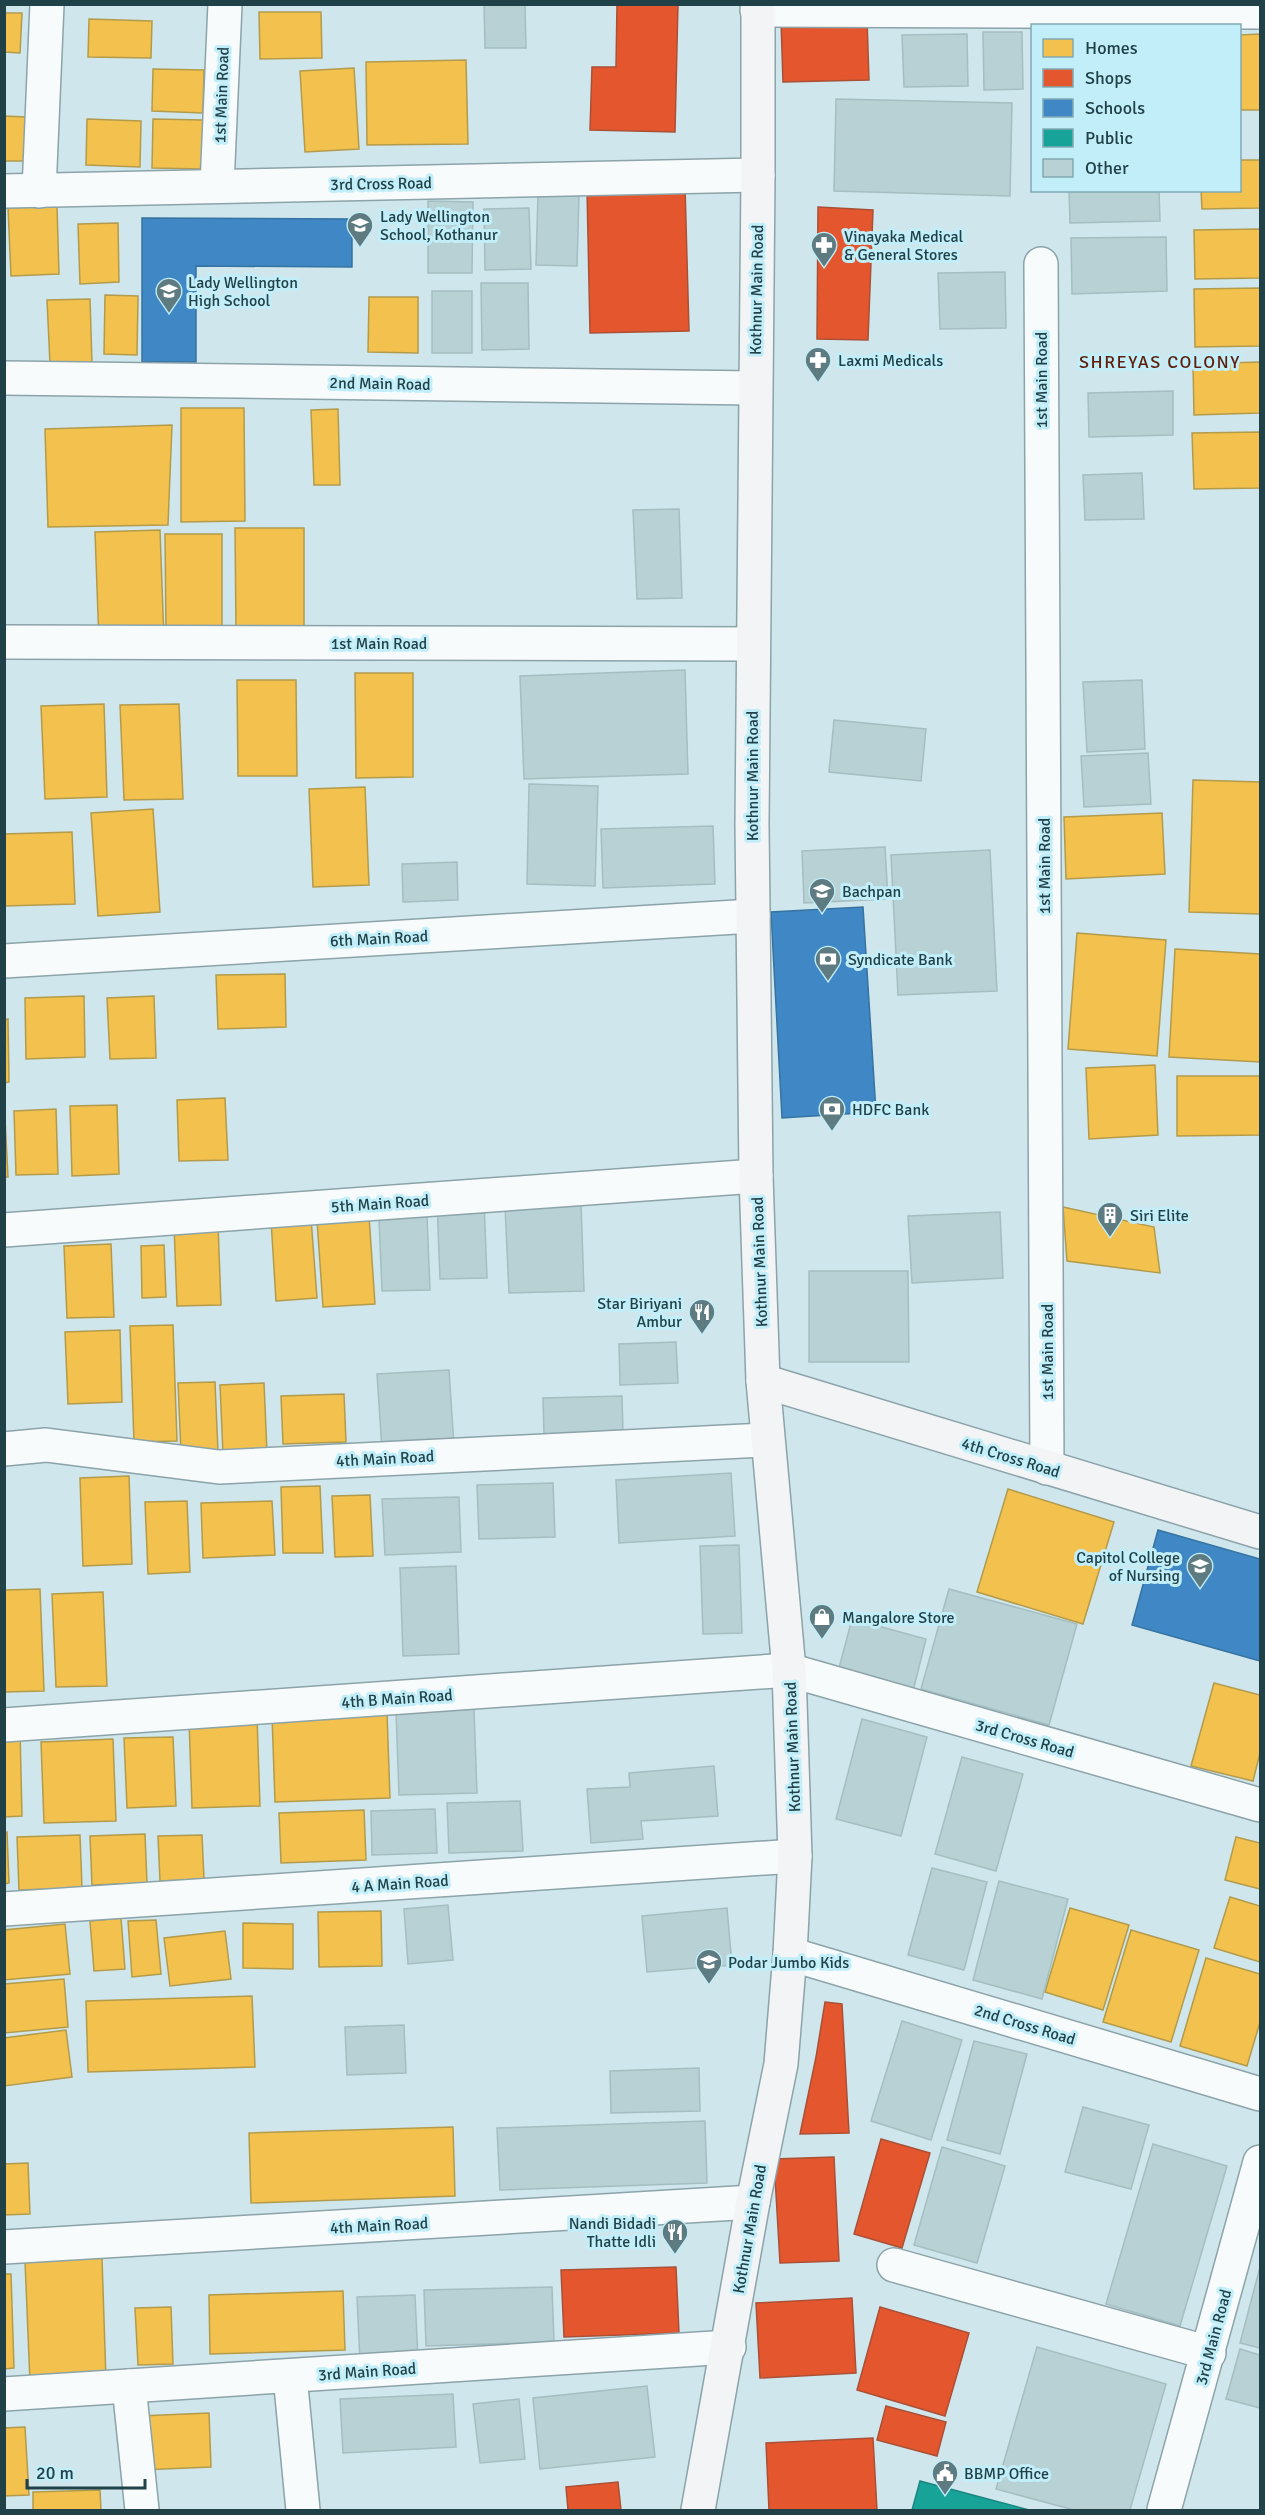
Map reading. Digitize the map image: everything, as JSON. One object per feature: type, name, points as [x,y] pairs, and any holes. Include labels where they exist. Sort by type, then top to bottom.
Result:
[{"type":"main road","name":"Kothnur Main Road","points":[[698,2511],[753,2202],[781,2064],[795,1856],[789,1670],[766,1440],[756,1176],[753,645],[758,7]]},
{"type":"main road","name":"4th Cross Road","points":[[763,1381],[1260,1532]]},
{"type":"street","points":[[39,191],[47,4]]},
{"type":"street","name":"1st Main Road","points":[[217,186],[225,4]]},
{"type":"street","points":[[758,7],[1260,12]]},
{"type":"street","name":"3rd Cross Road","points":[[4,191],[758,175]]},
{"type":"street","name":"1st Main Road","points":[[1041,264],[1047,1468]]},
{"type":"street","name":"2nd Main Road","points":[[4,378],[755,388]]},
{"type":"street","name":"1st Main Road","points":[[4,642],[753,645]]},
{"type":"street","name":"6th Main Road","points":[[4,961],[753,916]]},
{"type":"street","name":"5th Main Road","points":[[4,1230],[756,1176]]},
{"type":"street","name":"4th Main Road","points":[[4,1449],[46,1445],[219,1467],[766,1440]]},
{"type":"street","name":"3rd Cross Road","points":[[789,1670],[1260,1805]]},
{"type":"street","name":"4th B Main Road","points":[[4,1725],[789,1670]]},
{"type":"street","name":"4 A Main Road","points":[[4,1909],[795,1856]]},
{"type":"street","name":"2nd Cross Road","points":[[790,1954],[1260,2094]]},
{"type":"street","name":"3rd Main Road","points":[[1164,2511],[1260,2162]]},
{"type":"street","name":"4th Main Road","points":[[4,2247],[753,2202]]},
{"type":"street","points":[[894,2265],[1209,2353]]},
{"type":"street","name":"3rd Main Road","points":[[4,2394],[729,2347]]},
{"type":"street","points":[[290,2376],[303,2511]]},
{"type":"street","points":[[129,2386],[141,2511]]},
{"type":"building: Homes","points":[[259,12],[321,12],[322,58],[260,59]]},
{"type":"building: Homes","points":[[4,13],[22,13],[20,53],[4,52]]},
{"type":"building: Homes","points":[[89,19],[152,21],[151,58],[88,57]]},
{"type":"building: Homes","points":[[1260,34],[1260,110],[1241,110],[1241,35]]},
{"type":"building: Homes","points":[[466,60],[468,144],[367,145],[366,62]]},
{"type":"building: Homes","points":[[354,68],[359,149],[305,152],[300,71]]},
{"type":"building: Homes","points":[[153,69],[204,70],[203,113],[152,111]]},
{"type":"building: Homes","points":[[4,116],[26,117],[25,161],[4,161]]},
{"type":"building: Homes","points":[[87,119],[141,121],[140,167],[86,165]]},
{"type":"building: Homes","points":[[153,119],[203,120],[202,169],[152,168]]},
{"type":"building: Homes","points":[[1241,160],[1260,160],[1260,208],[1202,209],[1201,192],[1241,192]]},
{"type":"building: Homes","points":[[57,206],[59,274],[11,276],[8,208]]},
{"type":"building: Homes","points":[[118,223],[119,282],[80,284],[78,224]]},
{"type":"building: Homes","points":[[1260,229],[1260,278],[1195,279],[1194,230]]},
{"type":"building: Homes","points":[[1260,288],[1260,346],[1195,347],[1194,289]]},
{"type":"building: Homes","points":[[105,295],[138,296],[137,355],[104,354]]},
{"type":"building: Homes","points":[[369,297],[418,297],[418,353],[368,352]]},
{"type":"building: Homes","points":[[90,299],[92,363],[50,364],[47,300]]},
{"type":"building: Homes","points":[[1260,362],[1260,413],[1194,415],[1193,364]]},
{"type":"building: Homes","points":[[181,408],[244,408],[245,521],[181,522]]},
{"type":"building: Homes","points":[[338,409],[340,485],[314,485],[311,410]]},
{"type":"building: Homes","points":[[172,425],[168,525],[48,527],[45,429]]},
{"type":"building: Homes","points":[[1260,432],[1260,488],[1194,489],[1192,433]]},
{"type":"building: Homes","points":[[235,528],[304,528],[304,628],[236,628]]},
{"type":"building: Homes","points":[[160,530],[164,640],[99,643],[95,532]]},
{"type":"building: Homes","points":[[165,534],[222,534],[222,632],[166,632]]},
{"type":"building: Homes","points":[[355,673],[413,673],[413,777],[356,778]]},
{"type":"building: Homes","points":[[237,680],[296,680],[297,776],[238,776]]},
{"type":"building: Homes","points":[[104,704],[107,797],[45,799],[41,706]]},
{"type":"building: Homes","points":[[179,704],[183,799],[124,800],[120,705]]},
{"type":"building: Homes","points":[[1193,780],[1260,782],[1260,914],[1189,912]]},
{"type":"building: Homes","points":[[365,787],[369,885],[313,887],[309,789]]},
{"type":"building: Homes","points":[[153,809],[160,912],[98,916],[91,813]]},
{"type":"building: Homes","points":[[1162,813],[1165,874],[1066,879],[1064,817]]},
{"type":"building: Homes","points":[[72,832],[75,904],[4,906],[4,834]]},
{"type":"building: Homes","points":[[1077,933],[1166,940],[1157,1056],[1068,1049]]},
{"type":"building: Homes","points":[[1175,949],[1260,954],[1260,1062],[1169,1057]]},
{"type":"building: Homes","points":[[285,974],[286,1027],[218,1029],[216,975]]},
{"type":"building: Homes","points":[[84,996],[85,1057],[26,1059],[25,998]]},
{"type":"building: Homes","points":[[154,996],[156,1058],[110,1059],[107,998]]},
{"type":"building: Homes","points":[[8,1019],[9,1082],[4,1083],[4,1020]]},
{"type":"building: Homes","points":[[1155,1065],[1158,1135],[1089,1139],[1086,1068]]},
{"type":"building: Homes","points":[[1177,1076],[1260,1076],[1260,1135],[1177,1136]]},
{"type":"building: Homes","points":[[225,1098],[228,1160],[179,1161],[177,1100]]},
{"type":"building: Homes","points":[[117,1105],[119,1174],[72,1176],[70,1106]]},
{"type":"building: Homes","points":[[56,1109],[58,1174],[16,1175],[14,1111]]},
{"type":"building: Homes","points":[[5,1119],[8,1177],[4,1177]]},
{"type":"building: Homes","name":"Siri Elite","points":[[1063,1207],[1154,1227],[1160,1273],[1067,1261]]},
{"type":"building: Homes","points":[[369,1216],[375,1304],[323,1307],[317,1220]]},
{"type":"building: Homes","points":[[311,1218],[317,1298],[276,1301],[271,1220]]},
{"type":"building: Homes","points":[[218,1224],[221,1305],[177,1306],[174,1225]]},
{"type":"building: Homes","points":[[111,1244],[114,1317],[67,1318],[64,1246]]},
{"type":"building: Homes","points":[[164,1245],[166,1297],[142,1298],[141,1246]]},
{"type":"building: Homes","points":[[173,1325],[177,1441],[134,1442],[130,1326]]},
{"type":"building: Homes","points":[[120,1330],[122,1402],[68,1404],[65,1332]]},
{"type":"building: Homes","points":[[215,1382],[218,1452],[181,1453],[178,1383]]},
{"type":"building: Homes","points":[[264,1383],[267,1453],[223,1454],[220,1385]]},
{"type":"building: Homes","points":[[344,1394],[346,1442],[283,1444],[281,1396]]},
{"type":"building: Homes","points":[[129,1476],[132,1564],[83,1566],[80,1478]]},
{"type":"building: Homes","points":[[320,1486],[323,1553],[283,1553],[281,1487]]},
{"type":"building: Homes","points":[[1008,1489],[1114,1522],[1083,1624],[977,1592]]},
{"type":"building: Homes","points":[[370,1495],[373,1556],[335,1557],[332,1496]]},
{"type":"building: Homes","points":[[187,1501],[190,1572],[148,1574],[145,1502]]},
{"type":"building: Homes","points":[[272,1501],[275,1555],[203,1558],[201,1503]]},
{"type":"building: Homes","points":[[40,1589],[44,1691],[4,1692],[4,1590]]},
{"type":"building: Homes","points":[[103,1592],[107,1686],[56,1687],[52,1594]]},
{"type":"building: Homes","points":[[1214,1683],[1260,1695],[1260,1753],[1253,1781],[1191,1766]]},
{"type":"building: Homes","points":[[387,1713],[390,1798],[275,1802],[272,1716]]},
{"type":"building: Homes","points":[[257,1717],[260,1806],[192,1808],[189,1719]]},
{"type":"building: Homes","points":[[4,1730],[20,1730],[22,1816],[4,1817]]},
{"type":"building: Homes","points":[[173,1737],[176,1806],[127,1808],[124,1738]]},
{"type":"building: Homes","points":[[113,1739],[116,1821],[44,1823],[41,1742]]},
{"type":"building: Homes","points":[[364,1810],[366,1860],[281,1863],[279,1813]]},
{"type":"building: Homes","points":[[4,1832],[7,1832],[9,1883],[4,1884]]},
{"type":"building: Homes","points":[[145,1834],[147,1883],[92,1885],[90,1836]]},
{"type":"building: Homes","points":[[80,1835],[82,1888],[19,1890],[17,1837]]},
{"type":"building: Homes","points":[[202,1835],[204,1879],[160,1881],[158,1836]]},
{"type":"building: Homes","points":[[1236,1837],[1260,1843],[1260,1889],[1225,1880]]},
{"type":"building: Homes","points":[[1230,1897],[1260,1906],[1260,1962],[1214,1948]]},
{"type":"building: Homes","points":[[1070,1908],[1129,1925],[1103,2010],[1045,1992]]},
{"type":"building: Homes","points":[[381,1911],[382,1966],[319,1967],[318,1912]]},
{"type":"building: Homes","points":[[121,1918],[125,1969],[94,1971],[90,1921]]},
{"type":"building: Homes","points":[[156,1920],[161,1974],[132,1977],[128,1921]]},
{"type":"building: Homes","points":[[243,1923],[293,1924],[293,1969],[243,1968]]},
{"type":"building: Homes","points":[[65,1924],[70,1974],[4,1980],[4,1930]]},
{"type":"building: Homes","points":[[1131,1930],[1199,1950],[1171,2042],[1103,2022]]},
{"type":"building: Homes","points":[[225,1931],[231,1979],[170,1986],[164,1938]]},
{"type":"building: Homes","points":[[1206,1958],[1260,1974],[1260,2022],[1247,2066],[1180,2046]]},
{"type":"building: Homes","points":[[64,1979],[68,2027],[4,2033],[4,1984]]},
{"type":"building: Homes","points":[[252,1996],[255,2067],[88,2072],[86,2001]]},
{"type":"building: Homes","points":[[66,2030],[72,2077],[4,2086],[4,2038]]},
{"type":"building: Homes","points":[[453,2127],[455,2196],[251,2203],[249,2133]]},
{"type":"building: Homes","points":[[28,2163],[30,2214],[4,2215],[4,2164]]},
{"type":"building: Homes","points":[[102,2258],[106,2380],[30,2382],[25,2261]]},
{"type":"building: Homes","points":[[4,2274],[11,2274],[14,2368],[4,2369]]},
{"type":"building: Homes","points":[[343,2291],[345,2350],[210,2354],[209,2295]]},
{"type":"building: Homes","points":[[171,2307],[173,2364],[138,2365],[135,2308]]},
{"type":"building: Homes","points":[[209,2413],[211,2467],[140,2470],[139,2416]]},
{"type":"building: Homes","points":[[25,2427],[29,2495],[4,2496],[4,2428]]},
{"type":"building: Homes","points":[[100,2490],[101,2510],[33,2510],[33,2492]]},
{"type":"building: Shops","points":[[617,4],[678,4],[675,132],[590,130],[592,67],[616,67]]},
{"type":"building: Shops","points":[[867,19],[869,80],[783,82],[781,21]]},
{"type":"building: Shops","points":[[685,186],[689,331],[590,333],[587,189]]},
{"type":"building: Shops","points":[[818,207],[873,210],[868,340],[817,339]]},
{"type":"building: Shops","points":[[825,2002],[842,2004],[849,2133],[800,2134],[816,2057]]},
{"type":"building: Shops","points":[[881,2139],[930,2153],[902,2248],[854,2234]]},
{"type":"building: Shops","points":[[834,2157],[839,2261],[780,2263],[774,2159]]},
{"type":"building: Shops","points":[[676,2267],[679,2333],[564,2337],[561,2270]]},
{"type":"building: Shops","points":[[852,2298],[856,2373],[760,2378],[756,2303]]},
{"type":"building: Shops","points":[[880,2307],[969,2333],[945,2416],[857,2390]]},
{"type":"building: Shops","points":[[886,2406],[946,2422],[937,2456],[877,2440]]},
{"type":"building: Shops","points":[[873,2438],[877,2510],[769,2510],[766,2443]]},
{"type":"building: Shops","points":[[618,2482],[621,2510],[568,2510],[566,2487]]},
{"type":"building: Schools","name":"Lady Wellington High School","points":[[142,218],[352,219],[352,267],[196,266],[196,362],[142,362]]},
{"type":"building: Schools","points":[[863,907],[876,1112],[782,1118],[771,912]]},
{"type":"building: Schools","points":[[1158,1530],[1260,1559],[1260,1661],[1132,1625]]},
{"type":"building: Public","name":"BBMP Office","points":[[920,2481],[1029,2510],[912,2510]]},
{"type":"building: Other","points":[[484,4],[525,4],[526,48],[485,48]]},
{"type":"building: Other","points":[[983,32],[1022,32],[1023,89],[984,90]]},
{"type":"building: Other","points":[[967,34],[968,86],[904,87],[902,35]]},
{"type":"building: Other","points":[[836,99],[1012,103],[1010,196],[834,191]]},
{"type":"building: Other","points":[[1069,192],[1159,192],[1160,221],[1070,223]]},
{"type":"building: Other","points":[[538,193],[579,195],[577,266],[536,265]]},
{"type":"building: Other","points":[[428,201],[473,202],[472,273],[428,273]]},
{"type":"building: Other","points":[[529,208],[531,269],[485,270],[484,209]]},
{"type":"building: Other","points":[[1166,237],[1167,291],[1072,294],[1071,238]]},
{"type":"building: Other","points":[[1005,272],[1006,328],[940,329],[938,273]]},
{"type":"building: Other","points":[[481,283],[528,283],[529,349],[482,350]]},
{"type":"building: Other","points":[[432,291],[472,291],[472,353],[432,353]]},
{"type":"building: Other","points":[[1173,391],[1173,435],[1089,437],[1088,393]]},
{"type":"building: Other","points":[[1142,473],[1144,519],[1085,520],[1083,475]]},
{"type":"building: Other","points":[[679,509],[682,598],[637,599],[633,510]]},
{"type":"building: Other","points":[[685,670],[688,774],[524,779],[520,676]]},
{"type":"building: Other","points":[[1142,680],[1145,749],[1087,752],[1083,682]]},
{"type":"building: Other","points":[[834,720],[926,729],[921,781],[829,772]]},
{"type":"building: Other","points":[[1148,753],[1151,804],[1084,807],[1081,756]]},
{"type":"building: Other","points":[[529,784],[598,786],[595,886],[527,884]]},
{"type":"building: Other","points":[[713,826],[715,884],[603,888],[601,829]]},
{"type":"building: Other","points":[[885,847],[888,899],[804,903],[802,851]]},
{"type":"building: Other","points":[[990,850],[997,991],[898,995],[891,855]]},
{"type":"building: Other","points":[[457,862],[458,900],[403,902],[402,864]]},
{"type":"building: Other","points":[[484,1200],[487,1278],[440,1279],[437,1202]]},
{"type":"building: Other","points":[[581,1203],[584,1291],[509,1293],[505,1206]]},
{"type":"building: Other","points":[[1000,1212],[1003,1278],[912,1283],[908,1216]]},
{"type":"building: Other","points":[[427,1216],[430,1290],[382,1291],[379,1218]]},
{"type":"building: Other","points":[[809,1271],[908,1271],[909,1362],[809,1362]]},
{"type":"building: Other","points":[[676,1342],[678,1383],[620,1385],[619,1344]]},
{"type":"building: Other","points":[[449,1370],[454,1446],[382,1450],[377,1374]]},
{"type":"building: Other","points":[[622,1396],[623,1433],[544,1436],[543,1398]]},
{"type":"building: Other","points":[[731,1473],[735,1536],[619,1543],[616,1480]]},
{"type":"building: Other","points":[[553,1483],[555,1537],[479,1539],[477,1485]]},
{"type":"building: Other","points":[[459,1497],[461,1552],[385,1555],[382,1499]]},
{"type":"building: Other","points":[[739,1545],[742,1633],[703,1634],[700,1546]]},
{"type":"building: Other","points":[[456,1566],[459,1654],[403,1656],[400,1568]]},
{"type":"building: Other","points":[[949,1589],[1077,1624],[1049,1725],[921,1689]]},
{"type":"building: Other","points":[[852,1619],[926,1639],[913,1691],[838,1672]]},
{"type":"building: Other","points":[[474,1709],[477,1793],[399,1795],[396,1711]]},
{"type":"building: Other","points":[[862,1719],[927,1737],[901,1836],[836,1819]]},
{"type":"building: Other","points":[[962,1757],[1023,1774],[996,1871],[935,1854]]},
{"type":"building: Other","points":[[714,1766],[718,1816],[641,1821],[643,1839],[591,1843],[587,1789],[630,1787],[629,1773]]},
{"type":"building: Other","points":[[520,1801],[523,1851],[449,1853],[447,1803]]},
{"type":"building: Other","points":[[435,1809],[437,1853],[372,1855],[371,1811]]},
{"type":"building: Other","points":[[932,1868],[987,1882],[964,1970],[908,1955]]},
{"type":"building: Other","points":[[999,1881],[1068,1899],[1042,1999],[973,1980]]},
{"type":"building: Other","points":[[448,1905],[453,1960],[408,1964],[404,1909]]},
{"type":"building: Other","points":[[727,1908],[732,1965],[647,1972],[642,1916]]},
{"type":"building: Other","points":[[902,2021],[962,2040],[931,2140],[871,2121]]},
{"type":"building: Other","points":[[404,2025],[406,2073],[347,2075],[345,2027]]},
{"type":"building: Other","points":[[974,2041],[1027,2054],[1000,2154],[947,2140]]},
{"type":"building: Other","points":[[699,2068],[700,2111],[611,2113],[610,2071]]},
{"type":"building: Other","points":[[1083,2107],[1149,2125],[1131,2189],[1065,2172]]},
{"type":"building: Other","points":[[705,2121],[707,2183],[500,2190],[497,2128]]},
{"type":"building: Other","points":[[1153,2144],[1227,2166],[1180,2326],[1106,2304]]},
{"type":"building: Other","points":[[942,2147],[1005,2166],[977,2263],[914,2245]]},
{"type":"building: Other","points":[[1260,2267],[1260,2348],[1240,2343]]},
{"type":"building: Other","points":[[552,2287],[554,2342],[426,2346],[424,2290]]},
{"type":"building: Other","points":[[415,2295],[418,2360],[360,2362],[357,2297]]},
{"type":"building: Other","points":[[1037,2347],[1166,2384],[1130,2510],[1074,2510],[996,2489]]},
{"type":"building: Other","points":[[1240,2349],[1260,2355],[1260,2408],[1226,2399]]},
{"type":"building: Other","points":[[647,2386],[655,2457],[540,2469],[533,2398]]},
{"type":"building: Other","points":[[453,2394],[456,2447],[343,2453],[340,2399]]},
{"type":"building: Other","points":[[519,2399],[525,2459],[480,2463],[473,2404]]},
{"type":"place","name":"Lady Wellington School, Kothanur","points":[[360,248]]},
{"type":"place","name":"Vinayaka Medical & General Stores","points":[[824,268]]},
{"type":"place","name":"Lady Wellington High School","points":[[169,314]]},
{"type":"place","name":"Laxmi Medicals","points":[[818,383]]},
{"type":"place","name":"Bachpan","points":[[822,914]]},
{"type":"place","name":"Syndicate Bank","points":[[828,982]]},
{"type":"place","name":"HDFC Bank","points":[[832,1132]]},
{"type":"place","name":"Siri Elite","points":[[1110,1238]]},
{"type":"place","name":"Star Biriyani Ambur","points":[[702,1335]]},
{"type":"place","name":"Capitol College of Nursing","points":[[1200,1589]]},
{"type":"place","name":"Mangalore Store","points":[[822,1640]]},
{"type":"place","name":"Podar Jumbo Kids","points":[[709,1985]]},
{"type":"place","name":"Nandi Bidadi Thatte Idli","points":[[675,2255]]},
{"type":"place","name":"BBMP Office","points":[[945,2496]]},
{"type":"district","name":"SHREYAS COLONY","points":[[1160,362]]}]
